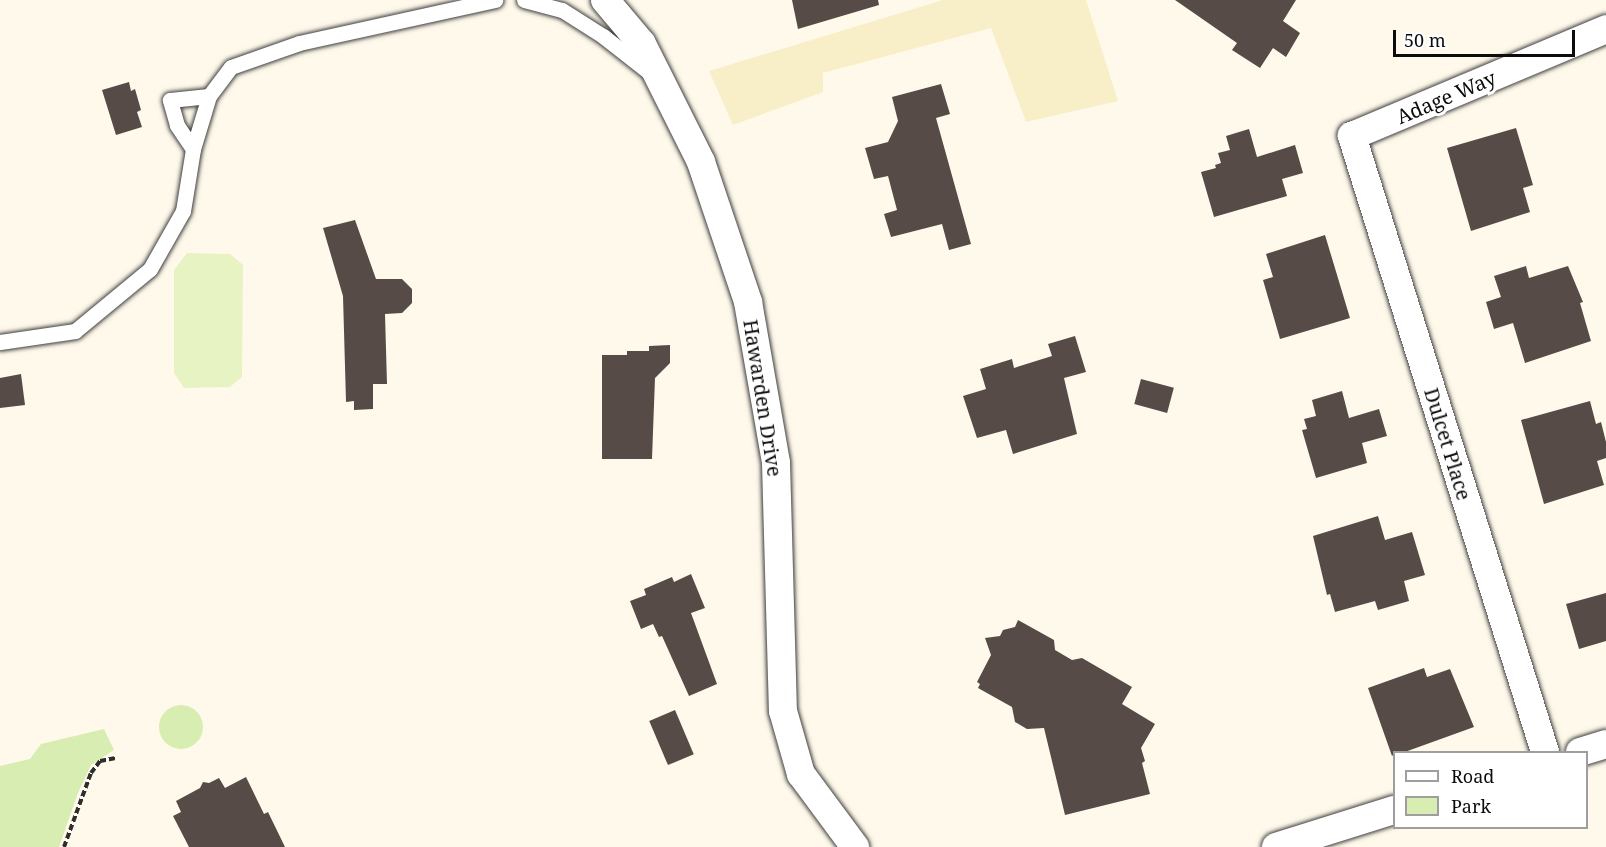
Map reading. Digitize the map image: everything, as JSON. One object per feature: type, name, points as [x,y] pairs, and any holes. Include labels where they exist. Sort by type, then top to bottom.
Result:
[{"type":"street","name":"Hawarden Drive","points":[[605,0],[642,44],[701,162],[747,302],[776,463],[783,711],[801,774],[855,847]]},
{"type":"street","name":"Adage Way","points":[[1352,136],[1606,29]]},
{"type":"street","name":"Dulcet Place","points":[[1352,136],[1544,751]]},
{"type":"street","points":[[1586,751],[1606,744]]},
{"type":"street","points":[[1276,847],[1393,811]]},
{"type":"lane","points":[[0,342],[75,332],[150,270],[183,211],[193,149],[209,96],[231,67],[299,44],[495,0]]},
{"type":"lane","points":[[524,0],[562,10],[603,36],[662,83]]},
{"type":"lane","points":[[193,149],[177,125],[170,100],[209,96]]},
{"type":"path","points":[[64,847],[91,773],[100,761],[116,758]]},
{"type":"shaded area","points":[[943,0],[1086,0],[1118,101],[1026,122],[991,28],[823,73],[823,92],[733,125],[709,71]]},
{"type":"green space","points":[[187,253],[230,254],[243,265],[242,377],[230,387],[184,388],[174,373],[174,270]]},
{"type":"green space","points":[[181,705],[196,712],[203,727],[196,742],[181,749],[166,742],[159,727],[166,712]]},
{"type":"green space","points":[[104,729],[114,750],[91,765],[78,793],[59,847],[0,847],[0,766],[30,759],[41,744]]},
{"type":"building","points":[[792,0],[878,0],[879,5],[798,29]]},
{"type":"building","points":[[1175,0],[1296,0],[1283,21],[1300,33],[1286,57],[1273,48],[1260,68],[1232,50],[1237,43]]},
{"type":"building","points":[[129,82],[131,91],[135,89],[141,110],[137,112],[142,127],[116,135],[102,90]]},
{"type":"building","points":[[941,84],[950,114],[936,118],[971,244],[949,250],[942,224],[891,237],[884,214],[897,210],[888,176],[874,179],[865,148],[888,142],[898,121],[892,97]]},
{"type":"building","points":[[1516,128],[1533,185],[1523,188],[1530,212],[1471,231],[1447,148]]},
{"type":"building","points":[[1249,129],[1257,157],[1295,145],[1303,173],[1282,179],[1287,196],[1214,217],[1201,172],[1216,168],[1215,165],[1221,163],[1218,153],[1230,150],[1226,136]]},
{"type":"building","points":[[355,220],[376,279],[402,279],[412,289],[412,303],[402,313],[385,314],[387,384],[373,384],[373,409],[354,410],[354,401],[346,402],[343,296],[323,228]]},
{"type":"building","points":[[1325,235],[1350,318],[1280,339],[1263,280],[1273,277],[1266,254]]},
{"type":"building","points":[[1526,266],[1529,278],[1568,266],[1583,302],[1580,303],[1591,341],[1525,363],[1513,323],[1494,329],[1486,302],[1501,297],[1494,276]]},
{"type":"building","points":[[1075,336],[1086,372],[1064,378],[1077,434],[1013,454],[1006,430],[977,438],[963,396],[986,389],[980,369],[1012,359],[1014,368],[1052,356],[1048,344]]},
{"type":"building","points":[[670,345],[670,363],[655,378],[652,459],[602,459],[602,355],[627,355],[627,351],[649,351],[649,346]]},
{"type":"building","points":[[21,374],[25,405],[0,408],[0,378]]},
{"type":"building","points":[[1141,379],[1174,388],[1167,413],[1134,404]]},
{"type":"building","points":[[1342,391],[1349,418],[1379,409],[1387,436],[1362,443],[1367,463],[1316,478],[1302,430],[1307,429],[1304,419],[1316,416],[1312,400]]},
{"type":"building","points":[[1590,401],[1596,424],[1601,422],[1606,442],[1606,458],[1597,461],[1604,485],[1544,504],[1521,420]]},
{"type":"building","points":[[1378,516],[1385,540],[1412,532],[1425,575],[1404,581],[1409,601],[1378,610],[1375,601],[1335,612],[1330,594],[1327,595],[1313,536]]},
{"type":"building","points":[[691,574],[705,608],[691,613],[717,684],[689,696],[662,636],[659,637],[653,624],[641,629],[630,601],[646,595],[644,589],[672,577],[674,582]]},
{"type":"building","points":[[1606,593],[1606,641],[1579,649],[1566,604]]},
{"type":"building","points":[[1018,620],[1054,640],[1055,650],[1072,660],[1082,658],[1132,687],[1122,704],[1155,724],[1141,748],[1145,761],[1142,763],[1150,794],[1065,815],[1044,728],[1027,729],[1015,722],[1012,707],[978,688],[980,684],[977,682],[991,655],[985,638],[1000,636],[1003,630],[1015,627]]},
{"type":"building","points":[[1424,668],[1427,677],[1450,669],[1474,727],[1408,751],[1393,751],[1392,756],[1368,688]]},
{"type":"building","points":[[675,710],[694,754],[668,765],[649,721]]},
{"type":"building","points":[[246,777],[264,814],[268,812],[285,847],[189,847],[173,816],[181,812],[176,801],[200,788],[203,782],[209,783],[219,778],[225,788]]}]
